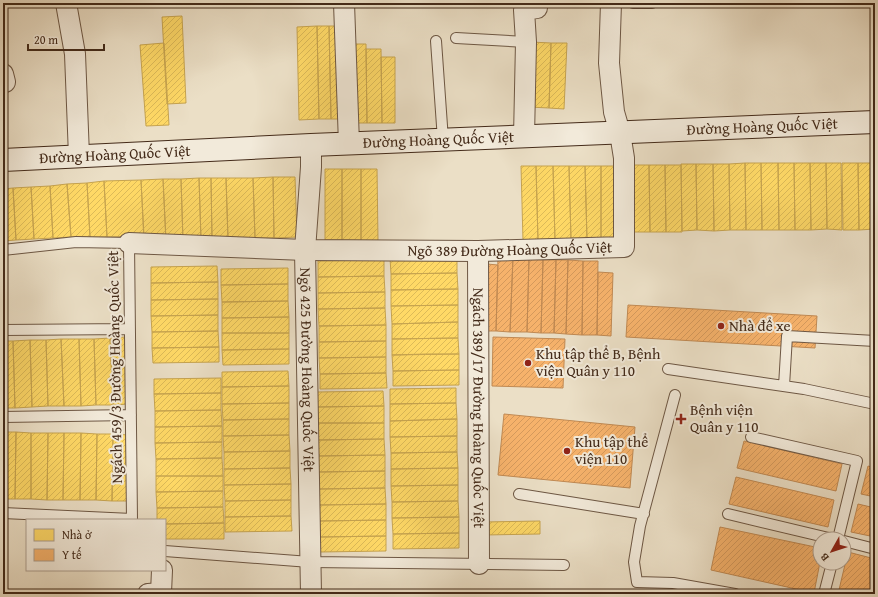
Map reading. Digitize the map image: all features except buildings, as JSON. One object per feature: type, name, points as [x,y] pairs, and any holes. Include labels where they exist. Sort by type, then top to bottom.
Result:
[{"type":"main road","name":"Đường Hoàng Quốc Việt","points":[[3,160],[310,145],[620,134],[875,122]]},
{"type":"street","points":[[66,3],[75,54],[79,156]]},
{"type":"street","points":[[344,3],[349,144]]},
{"type":"street","points":[[524,137],[526,42],[524,10],[537,8],[537,3]]},
{"type":"street","points":[[611,3],[609,63],[614,112],[620,134]]},
{"type":"street","points":[[3,74],[3,82]]},
{"type":"street","name":"Ngõ 389 Đường Hoàng Quốc Việt","points":[[129,243],[305,250],[478,252],[624,247],[624,158],[620,134]]},
{"type":"street","name":"Ngõ 425 Đường Hoàng Quốc Việt","points":[[310,145],[311,168],[305,250],[311,594]]},
{"type":"street","name":"Ngách 389/17 Đường Hoàng Quốc Việt","points":[[478,252],[479,564]]},
{"type":"street","points":[[148,594],[161,593],[162,571]]},
{"type":"lane","points":[[633,3],[652,3]]},
{"type":"lane","points":[[456,38],[526,42]]},
{"type":"lane","points":[[436,41],[443,140]]},
{"type":"lane","name":"Ngách 459/3 Đường Hoàng Quốc Việt","points":[[3,250],[76,242],[129,243],[132,519]]},
{"type":"lane","points":[[3,330],[130,329]]},
{"type":"lane","points":[[784,386],[787,336],[875,341]]},
{"type":"lane","points":[[668,369],[784,386],[875,404]]},
{"type":"lane","points":[[675,395],[640,526],[634,562],[637,582],[673,583],[735,594]]},
{"type":"lane","points":[[3,417],[132,414]]},
{"type":"lane","points":[[751,437],[858,461],[840,531]]},
{"type":"lane","points":[[519,494],[644,514]]},
{"type":"lane","points":[[3,513],[132,519]]},
{"type":"lane","points":[[728,514],[812,534]]},
{"type":"lane","points":[[852,544],[875,549]]},
{"type":"lane","points":[[166,551],[310,562],[564,565]]},
{"type":"lane","points":[[824,594],[830,571]]},
{"type":"place","name":"Nhà để xe","points":[[721,326]]},
{"type":"place","name":"Khu tập thể B, Bệnh viện Quân y 110","points":[[528,363]]},
{"type":"place","name":"Bệnh viện Quân y 110","points":[[681,419]]},
{"type":"place","name":"Khu tập thể viện 110","points":[[567,451]]}]
